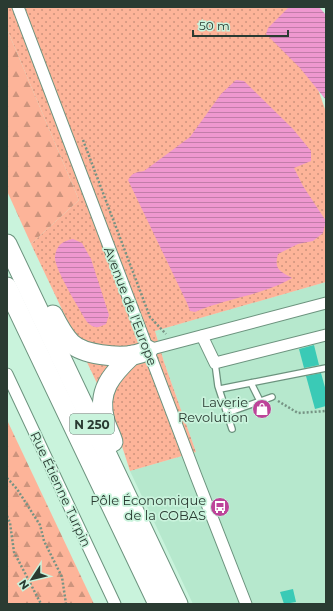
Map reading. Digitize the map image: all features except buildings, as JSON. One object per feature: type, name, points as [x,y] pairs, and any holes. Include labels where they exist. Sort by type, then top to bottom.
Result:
[{"type":"highway","points":[[7,237],[41,292],[62,332],[72,344],[85,351],[96,354],[140,353]]},
{"type":"highway","name":"N 250","points":[[7,244],[178,604]]},
{"type":"highway","name":"N 250","points":[[7,287],[158,604]]},
{"type":"highway","points":[[138,519],[123,464],[104,421],[103,404],[104,393],[108,381],[116,370],[140,353]]},
{"type":"street","name":"Avenue de l'Europe","points":[[18,7],[140,353],[246,604]]},
{"type":"street","points":[[140,353],[326,303]]},
{"type":"street","points":[[202,336],[215,363],[326,335]]},
{"type":"street","name":"Rue Étienne Turpin","points":[[7,374],[115,604]]},
{"type":"lane","points":[[215,363],[220,389],[232,429]]},
{"type":"lane","points":[[220,389],[326,368]]},
{"type":"lane","points":[[251,383],[260,401]]},
{"type":"lane","points":[[227,413],[272,397]]},
{"type":"path","points":[[82,140],[150,317],[166,332],[171,344]]},
{"type":"path","points":[[272,397],[298,413],[326,411]]},
{"type":"path","points":[[7,478],[17,489],[40,525],[44,541],[62,577],[66,604]]},
{"type":"path","points":[[7,516],[10,523],[14,552],[41,604]]},
{"type":"shaded area","points":[[289,7],[319,7],[326,15],[326,100],[300,68],[266,34],[268,28]]},
{"type":"shaded area","points":[[236,80],[244,81],[293,129],[311,151],[311,161],[294,168],[303,186],[326,221],[323,233],[313,241],[298,244],[278,254],[277,266],[281,271],[292,278],[269,289],[219,303],[195,312],[190,311],[128,180],[133,174],[144,171],[190,137],[221,94]]},
{"type":"shaded area","points":[[73,239],[82,243],[91,259],[109,315],[106,324],[101,326],[94,327],[87,322],[68,289],[56,262],[55,257],[58,247],[63,242]]},
{"type":"shaded area","points":[[326,282],[326,604],[193,604],[130,471],[196,452],[164,362],[155,331]]},
{"type":"green space","points":[[7,7],[289,7],[326,112],[326,282],[155,331],[164,362],[196,452],[130,471],[112,415],[31,244],[79,200],[7,29]]},
{"type":"green space","points":[[7,29],[79,200],[31,244],[7,191]]},
{"type":"green space","points":[[7,420],[94,604],[7,604]]},
{"type":"place","name":"Laverie Revolution","points":[[262,409]]},
{"type":"place","name":"Pôle Économique de la COBAS","points":[[220,507]]}]
